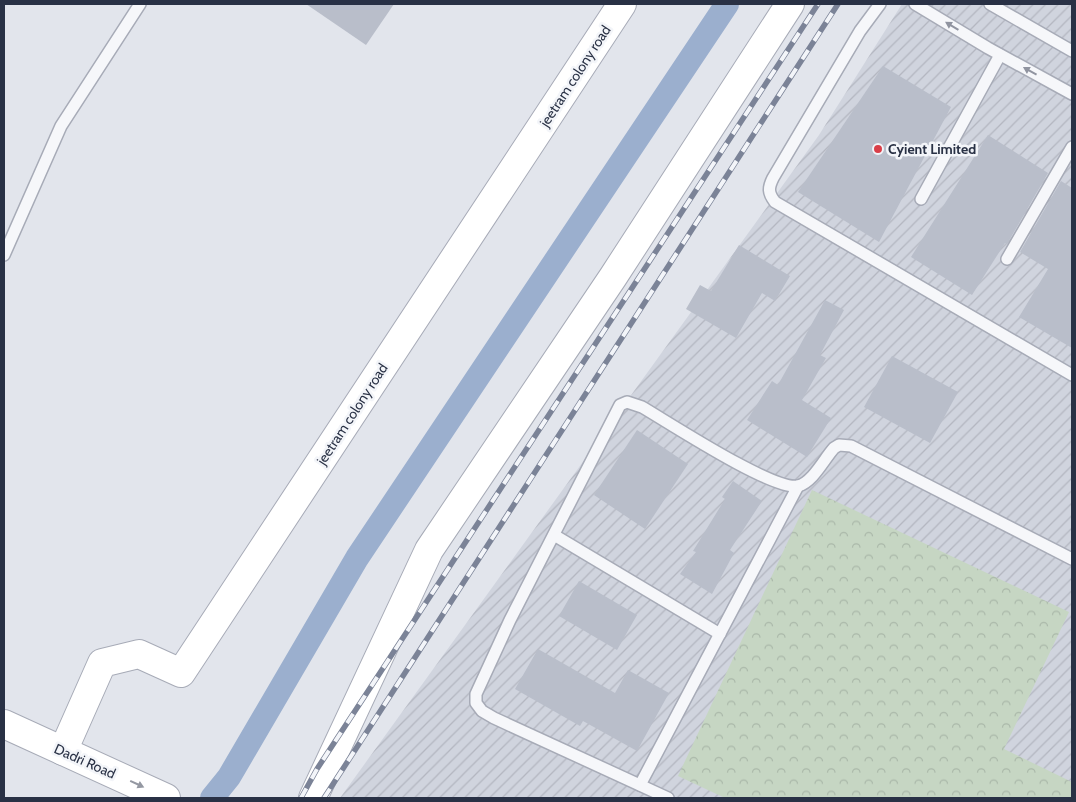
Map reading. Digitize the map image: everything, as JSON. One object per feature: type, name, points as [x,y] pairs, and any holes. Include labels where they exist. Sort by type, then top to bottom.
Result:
[{"type":"street","name":"jeetram colony road","points":[[63,751],[102,662],[139,654],[181,673],[622,4]]},
{"type":"street","points":[[313,798],[429,550],[613,277],[790,4]]},
{"type":"street","name":"Dadri Road","points":[[4,724],[166,798]]},
{"type":"lane","points":[[4,255],[61,126],[140,4]]},
{"type":"lane","points":[[880,4],[860,31],[773,178],[769,187],[770,195],[775,202],[1072,375]]},
{"type":"lane","points":[[915,4],[1000,55],[1072,94]]},
{"type":"lane","points":[[990,4],[1072,51]]},
{"type":"lane","points":[[921,199],[1000,55]]},
{"type":"lane","points":[[1007,259],[1072,147]]},
{"type":"lane","points":[[668,798],[494,718],[482,711],[476,703],[476,694],[510,620],[612,416],[620,405],[627,402],[642,407],[722,454],[780,484],[798,486]]},
{"type":"lane","points":[[640,785],[798,486],[810,478],[834,448],[839,445],[851,446],[1072,559]]},
{"type":"lane","points":[[554,535],[720,634]]},
{"type":"shaded area","points":[[902,4],[1072,4],[1072,798],[340,798],[819,135]]},
{"type":"green space","points":[[812,490],[1069,612],[1004,749],[1072,782],[1072,798],[725,798],[678,776]]},
{"type":"building","points":[[306,4],[394,4],[366,45]]},
{"type":"building","name":"Cyient Limited","points":[[883,66],[951,107],[879,242],[798,192]]},
{"type":"building","points":[[988,135],[1048,173],[1007,244],[1005,243],[972,295],[911,257]]},
{"type":"building","points":[[1061,181],[1072,188],[1072,348],[1019,317],[1048,269],[1020,252]]},
{"type":"building","points":[[739,245],[790,276],[775,301],[762,293],[736,338],[686,309],[700,285],[711,291]]},
{"type":"building","points":[[825,300],[844,310],[820,355],[826,358],[802,400],[831,418],[807,457],[747,420],[772,381],[778,385]]},
{"type":"building","points":[[892,356],[958,392],[930,443],[864,407]]},
{"type":"building","points":[[637,430],[688,464],[645,529],[594,495]]},
{"type":"building","points":[[733,481],[762,501],[730,550],[734,553],[712,594],[680,574],[696,552],[693,551],[725,499],[722,497]]},
{"type":"building","points":[[579,581],[637,615],[617,650],[559,616]]},
{"type":"building","points":[[538,649],[615,693],[628,670],[669,693],[637,751],[583,721],[580,726],[515,689]]},
{"type":"waterway","points":[[212,798],[229,777],[357,558],[727,4]]},
{"type":"railway","points":[[301,798],[317,769],[818,4]]},
{"type":"railway","points":[[324,798],[838,4]]},
{"type":"place","name":"Cyient Limited","points":[[878,149]]}]
